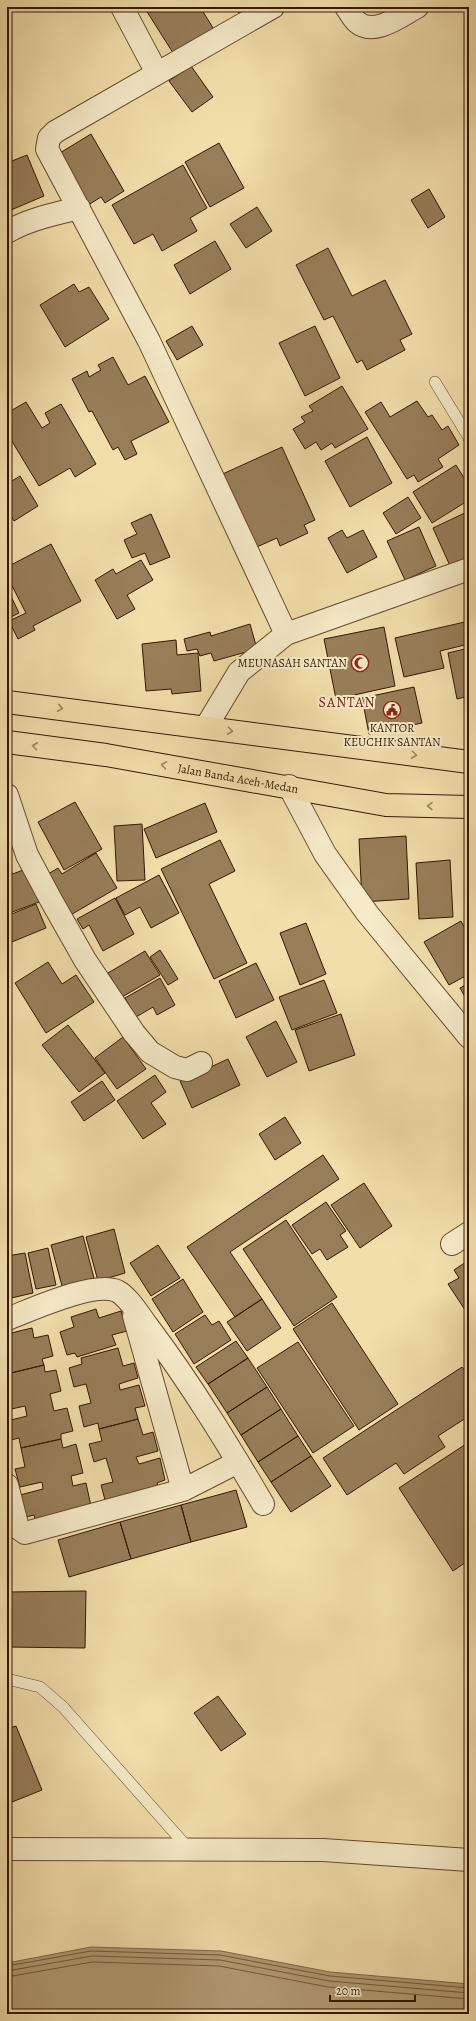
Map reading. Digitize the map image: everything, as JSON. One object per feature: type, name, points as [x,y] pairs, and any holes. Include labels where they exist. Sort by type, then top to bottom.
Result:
[{"type":"highway","points":[[7,702],[469,762]]},
{"type":"highway","name":"Jalan Banda Aceh-Medan","points":[[7,742],[106,755],[289,786],[386,805],[469,807]]},
{"type":"street","points":[[122,7],[156,74]]},
{"type":"street","points":[[273,7],[54,132],[48,138],[47,149],[149,341],[286,634]]},
{"type":"street","points":[[346,7],[358,23],[374,28],[385,25],[417,7]]},
{"type":"street","points":[[7,232],[18,226],[41,218],[79,208]]},
{"type":"street","points":[[206,727],[239,672],[286,634],[469,569]]},
{"type":"street","points":[[289,786],[325,854],[363,907],[469,1037]]},
{"type":"street","points":[[7,795],[27,855],[50,900],[85,960],[134,1033],[150,1052],[174,1067],[186,1070],[201,1063]]},
{"type":"street","points":[[7,1319],[69,1296],[96,1289],[117,1291],[131,1303],[183,1374],[263,1504]]},
{"type":"street","points":[[131,1303],[183,1490]]},
{"type":"street","points":[[7,1485],[18,1528],[25,1533],[183,1490],[238,1462]]},
{"type":"street","points":[[7,1849],[323,1850],[469,1860]]},
{"type":"lane","points":[[435,382],[469,438]]},
{"type":"lane","points":[[7,1679],[40,1687],[63,1707],[189,1849]]},
{"type":"water","points":[[91,1947],[221,1951],[330,1972],[469,1984],[469,2014],[7,2014],[7,1963]]},
{"type":"building","points":[[144,7],[200,7],[215,31],[175,56]]},
{"type":"building","points":[[235,7],[249,7],[239,13]]},
{"type":"building","points":[[191,66],[213,97],[192,112],[169,81]]},
{"type":"building","points":[[91,134],[124,191],[105,203],[101,197],[85,207],[55,156]]},
{"type":"building","points":[[219,143],[244,188],[210,207],[185,162]]},
{"type":"building","points":[[27,155],[44,196],[11,210],[7,201],[7,163]]},
{"type":"building","points":[[183,165],[207,208],[190,218],[197,231],[162,251],[153,234],[134,244],[112,205]]},
{"type":"building","points":[[429,189],[445,217],[428,228],[411,200]]},
{"type":"building","points":[[257,207],[272,231],[246,248],[230,224]]},
{"type":"building","points":[[215,241],[231,269],[190,294],[174,265]]},
{"type":"building","points":[[328,248],[352,296],[385,280],[412,334],[400,340],[405,350],[367,370],[362,360],[357,363],[333,316],[324,320],[296,265]]},
{"type":"building","points":[[74,284],[79,292],[89,287],[109,319],[65,347],[40,305]]},
{"type":"building","points":[[192,326],[203,345],[177,360],[166,341]]},
{"type":"building","points":[[315,326],[340,378],[305,396],[279,343]]},
{"type":"building","points":[[113,357],[128,385],[145,376],[169,422],[131,441],[137,454],[125,460],[118,447],[113,450],[92,411],[89,412],[72,379],[87,371],[89,377],[101,370],[98,365]]},
{"type":"building","points":[[342,386],[368,429],[335,448],[332,443],[321,450],[316,442],[305,449],[293,429],[305,422],[301,417],[313,411],[309,406]]},
{"type":"building","points":[[417,401],[428,417],[432,415],[442,430],[448,426],[459,445],[438,459],[443,467],[418,482],[414,475],[407,479],[365,412],[381,402],[390,417]]},
{"type":"building","points":[[26,402],[42,428],[50,423],[45,413],[61,404],[96,464],[75,477],[70,468],[39,486],[7,433],[7,413]]},
{"type":"building","points":[[367,437],[392,483],[350,507],[325,461]]},
{"type":"building","points":[[282,447],[315,520],[304,525],[308,533],[280,546],[277,538],[250,550],[216,477]]},
{"type":"building","points":[[456,465],[469,486],[469,500],[432,523],[413,492]]},
{"type":"building","points":[[20,476],[38,506],[14,521],[7,509],[7,484]]},
{"type":"building","points":[[408,497],[421,518],[396,534],[383,513]]},
{"type":"building","points":[[469,511],[469,560],[451,568],[433,528]]},
{"type":"building","points":[[151,514],[170,557],[150,565],[145,553],[132,558],[124,540],[137,534],[131,523]]},
{"type":"building","points":[[419,527],[436,566],[405,580],[387,541]]},
{"type":"building","points":[[342,530],[347,538],[363,530],[377,557],[347,573],[328,538]]},
{"type":"building","points":[[51,544],[81,601],[33,626],[35,630],[18,639],[9,621],[26,613],[7,576],[7,567]]},
{"type":"building","points":[[141,560],[153,580],[127,595],[135,609],[117,619],[95,580],[113,569],[116,574]]},
{"type":"building","points":[[7,588],[19,613],[7,619]]},
{"type":"building","points":[[469,621],[469,644],[440,651],[444,668],[404,677],[395,638]]},
{"type":"building","points":[[250,624],[257,649],[214,661],[211,653],[200,656],[197,649],[187,651],[184,639],[210,632],[211,636]]},
{"type":"building","name":"MEUNASAH SANTAN","points":[[384,627],[395,686],[336,699],[324,639]]},
{"type":"building","points":[[176,640],[177,655],[198,653],[201,691],[172,694],[171,689],[146,691],[142,644]]},
{"type":"building","points":[[469,648],[469,696],[457,699],[448,653]]},
{"type":"building","name":"KANTOR KEUCHIK SANTAN","points":[[414,687],[422,723],[369,734],[362,698]]},
{"type":"building","points":[[75,802],[102,849],[64,870],[38,822]]},
{"type":"building","points":[[205,803],[217,832],[156,858],[144,829]]},
{"type":"building","points":[[142,824],[145,880],[117,881],[114,826]]},
{"type":"building","points":[[406,836],[409,899],[362,902],[359,839]]},
{"type":"building","points":[[220,840],[235,871],[209,884],[247,963],[214,979],[161,869]]},
{"type":"building","points":[[96,853],[117,888],[67,917],[43,877],[58,868],[62,874]]},
{"type":"building","points":[[7,859],[12,873],[7,875]]},
{"type":"building","points":[[450,860],[453,917],[419,919],[416,863]]},
{"type":"building","points":[[26,869],[39,902],[7,914],[7,876]]},
{"type":"building","points":[[159,875],[179,913],[151,928],[140,907],[125,915],[116,898]]},
{"type":"building","points":[[115,898],[134,934],[103,951],[89,925],[83,929],[77,919]]},
{"type":"building","points":[[36,904],[46,928],[7,944],[7,916]]},
{"type":"building","points":[[461,921],[469,936],[469,974],[449,985],[424,942]]},
{"type":"building","points":[[306,923],[326,974],[300,985],[280,933]]},
{"type":"building","points":[[160,950],[178,979],[168,985],[150,957]]},
{"type":"building","points":[[145,951],[160,975],[122,997],[108,973]]},
{"type":"building","points":[[48,962],[62,984],[76,975],[94,1002],[46,1033],[15,983]]},
{"type":"building","points":[[256,963],[274,1000],[236,1018],[219,981]]},
{"type":"building","points":[[160,978],[175,1005],[157,1015],[153,1007],[136,1017],[125,998]]},
{"type":"building","points":[[324,980],[337,1013],[292,1030],[279,997]]},
{"type":"building","points":[[469,983],[469,1004],[460,988]]},
{"type":"building","points":[[341,1014],[355,1055],[309,1071],[295,1030]]},
{"type":"building","points":[[276,1021],[297,1062],[267,1077],[246,1037]]},
{"type":"building","points":[[68,1025],[105,1073],[79,1092],[42,1045]]},
{"type":"building","points":[[123,1037],[146,1069],[117,1089],[95,1058]]},
{"type":"building","points":[[228,1059],[240,1085],[192,1108],[180,1081]]},
{"type":"building","points":[[155,1075],[166,1092],[151,1103],[166,1124],[143,1139],[117,1101]]},
{"type":"building","points":[[102,1081],[115,1100],[84,1121],[71,1102]]},
{"type":"building","points":[[285,1117],[301,1143],[275,1160],[259,1134]]},
{"type":"building","points":[[323,1155],[339,1179],[230,1252],[262,1299],[235,1317],[187,1247]]},
{"type":"building","points":[[364,1183],[392,1226],[360,1248],[331,1205]]},
{"type":"building","points":[[326,1202],[346,1231],[340,1235],[348,1247],[327,1260],[320,1249],[312,1254],[292,1225]]},
{"type":"building","points":[[286,1220],[337,1297],[294,1326],[243,1249]]},
{"type":"building","points":[[114,1229],[125,1273],[98,1281],[86,1237]]},
{"type":"building","points":[[83,1236],[94,1278],[62,1286],[51,1245]]},
{"type":"building","points":[[158,1245],[180,1278],[151,1296],[130,1263]]},
{"type":"building","points":[[48,1248],[56,1285],[36,1289],[28,1253]]},
{"type":"building","points":[[25,1253],[33,1293],[7,1299],[7,1256]]},
{"type":"building","points":[[469,1260],[469,1308],[465,1310],[448,1284],[459,1278],[454,1270]]},
{"type":"building","points":[[183,1279],[203,1312],[173,1332],[152,1299]]},
{"type":"building","points":[[262,1299],[281,1328],[247,1351],[227,1322]]},
{"type":"building","points":[[332,1303],[398,1404],[359,1430],[293,1329]]},
{"type":"building","points":[[96,1309],[99,1318],[121,1311],[127,1331],[112,1335],[116,1345],[77,1357],[75,1353],[67,1355],[60,1332],[74,1327],[71,1317]]},
{"type":"building","points":[[205,1315],[212,1325],[219,1321],[231,1340],[194,1364],[175,1334]]},
{"type":"building","points":[[32,1328],[34,1338],[48,1335],[53,1356],[42,1359],[44,1365],[7,1374],[7,1334]]},
{"type":"building","points":[[236,1341],[248,1358],[208,1384],[196,1367]]},
{"type":"building","points":[[298,1342],[354,1426],[313,1453],[257,1368]]},
{"type":"building","points":[[118,1348],[123,1366],[134,1363],[138,1378],[119,1384],[120,1390],[139,1385],[145,1406],[135,1408],[138,1419],[99,1429],[98,1423],[84,1427],[79,1406],[91,1403],[86,1384],[74,1387],[69,1368],[82,1364],[81,1358]]},
{"type":"building","points":[[248,1358],[267,1387],[227,1413],[208,1384]]},
{"type":"building","points":[[44,1365],[45,1372],[56,1370],[61,1391],[50,1394],[54,1411],[67,1408],[73,1431],[61,1434],[61,1439],[21,1448],[19,1438],[7,1441],[7,1421],[27,1416],[25,1406],[7,1410],[7,1374]]},
{"type":"building","points":[[462,1367],[469,1377],[469,1416],[438,1436],[445,1447],[404,1474],[396,1463],[347,1495],[323,1458]]},
{"type":"building","points":[[267,1387],[281,1409],[241,1435],[227,1413]]},
{"type":"building","points":[[281,1409],[298,1436],[258,1462],[241,1435]]},
{"type":"building","points":[[138,1419],[143,1435],[153,1432],[158,1451],[136,1457],[139,1464],[160,1458],[165,1480],[157,1483],[160,1494],[105,1500],[101,1485],[113,1482],[106,1458],[94,1462],[89,1444],[102,1441],[99,1429]]},
{"type":"building","points":[[298,1436],[311,1456],[271,1482],[258,1462]]},
{"type":"building","points":[[61,1439],[63,1448],[76,1444],[83,1473],[71,1476],[73,1486],[86,1483],[91,1506],[37,1526],[34,1515],[26,1517],[20,1495],[43,1489],[42,1482],[20,1487],[15,1469],[25,1467],[21,1448]]},
{"type":"building","points":[[469,1442],[469,1560],[453,1571],[399,1488]]},
{"type":"building","points":[[311,1456],[331,1486],[291,1512],[271,1482]]},
{"type":"building","points":[[236,1490],[247,1527],[191,1542],[181,1505]]},
{"type":"building","points":[[181,1505],[191,1542],[131,1559],[120,1522]]},
{"type":"building","points":[[120,1522],[131,1559],[69,1577],[58,1540]]},
{"type":"building","points":[[86,1591],[85,1648],[7,1647],[7,1592]]},
{"type":"building","points":[[218,1696],[246,1734],[221,1751],[194,1713]]},
{"type":"building","points":[[16,1726],[42,1790],[7,1804],[7,1729]]},
{"type":"place","name":"MEUNASAH SANTAN","points":[[360,663]]},
{"type":"place","name":"KANTOR KEUCHIK SANTAN","points":[[392,710]]},
{"type":"district","name":"SANTAN","points":[[347,702]]}]
